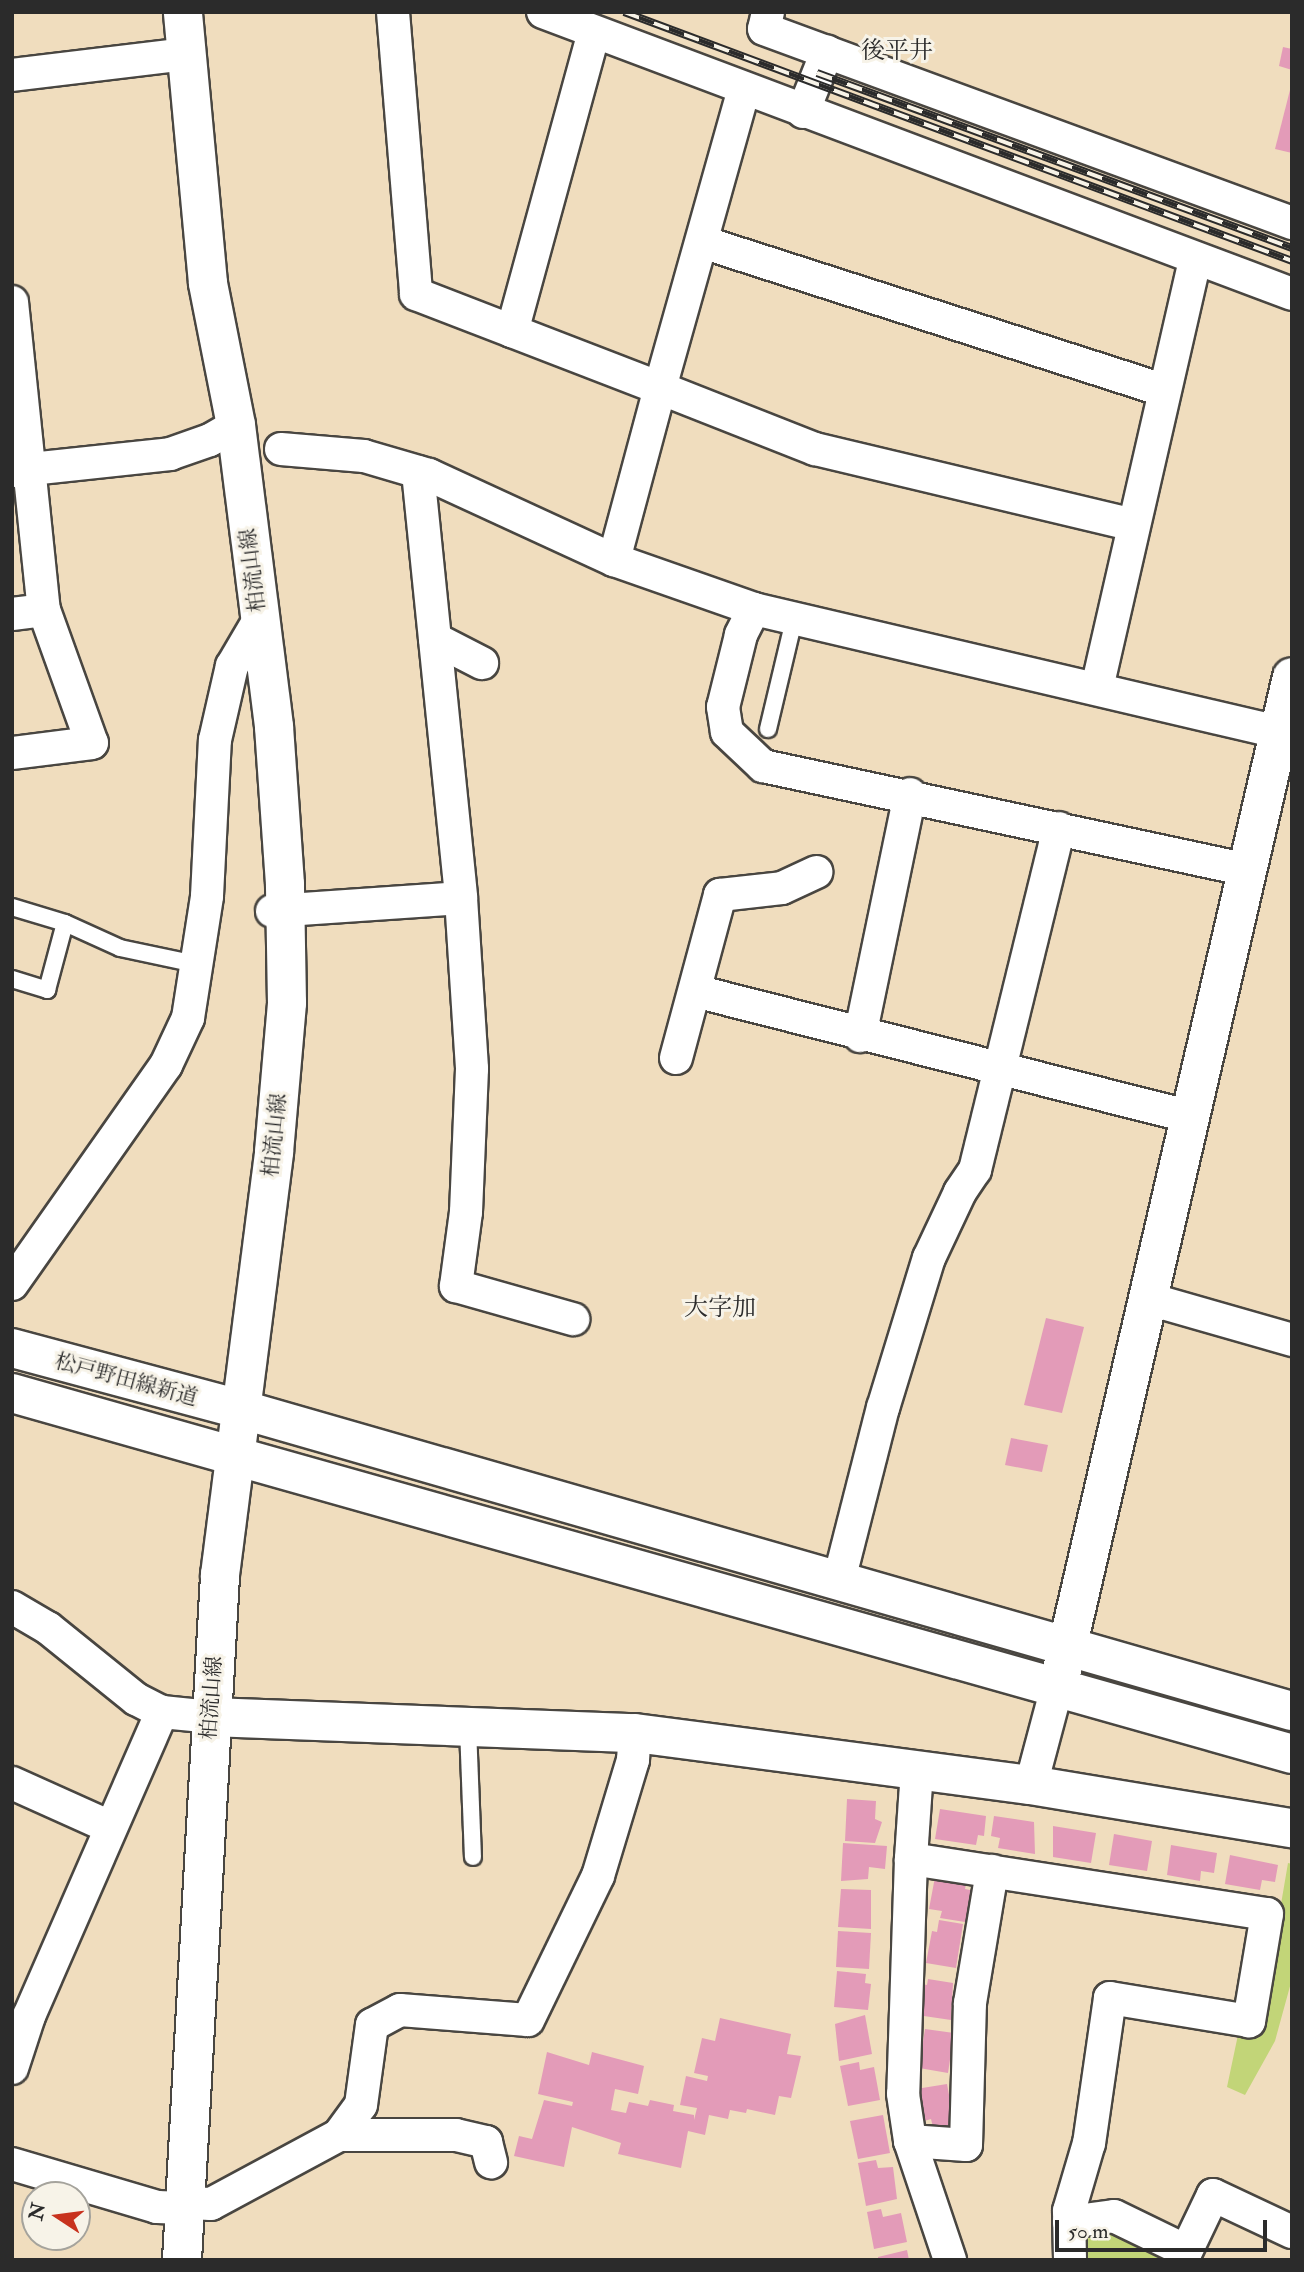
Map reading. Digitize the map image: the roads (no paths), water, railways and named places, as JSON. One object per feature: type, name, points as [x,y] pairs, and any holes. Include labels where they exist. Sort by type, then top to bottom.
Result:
[{"type":"street","name":"柏流山線","points":[[182,2260],[211,1717],[234,1456],[274,1152],[287,1003],[279,911],[274,726],[236,425],[208,283],[183,12]]},
{"type":"street","points":[[393,12],[416,294],[816,449],[1133,525]]},
{"type":"street","points":[[543,12],[1195,260],[1292,294]]},
{"type":"street","points":[[768,12],[764,29],[1292,223]]},
{"type":"street","points":[[512,331],[594,32]]},
{"type":"street","points":[[803,112],[827,52]]},
{"type":"street","points":[[12,75],[186,54]]},
{"type":"street","points":[[614,560],[744,89]]},
{"type":"street","points":[[702,242],[1164,390]]},
{"type":"street","points":[[1097,688],[1195,260]]},
{"type":"street","points":[[12,302],[20,470],[44,610],[92,744],[12,753]]},
{"type":"street","points":[[20,470],[170,454],[210,440],[236,425]]},
{"type":"street","points":[[281,449],[365,456],[418,472],[614,560],[754,609],[1278,732]]},
{"type":"street","points":[[418,472],[461,898],[472,1069],[466,1212],[456,1286],[573,1319]]},
{"type":"street","points":[[754,609],[727,676],[723,707],[727,732],[763,765],[780,772],[910,794],[1248,870]]},
{"type":"street","points":[[12,614],[44,610]]},
{"type":"street","points":[[12,1284],[166,1065],[188,1018],[207,896],[215,740],[232,666],[259,620]]},
{"type":"street","points":[[435,639],[482,663]]},
{"type":"street","points":[[1031,1786],[1069,1646],[1292,677]]},
{"type":"street","points":[[860,1036],[910,794]]},
{"type":"street","points":[[839,1580],[909,1321],[929,1258],[960,1192],[975,1170],[1059,828]]},
{"type":"street","points":[[677,1058],[720,895],[782,888],[817,872]]},
{"type":"street","points":[[279,911],[461,898]]},
{"type":"street","points":[[695,991],[860,1036],[1191,1117]]},
{"type":"street","points":[[1149,1299],[1292,1340]]},
{"type":"street","name":"松戸野田線新道","points":[[12,1348],[240,1409],[1292,1711]]},
{"type":"street","name":"松戸野田線新道","points":[[12,1393],[1292,1754]]},
{"type":"street","points":[[12,1607],[57,1634],[136,1699],[162,1712],[211,1717],[635,1733],[1031,1786],[1292,1828]]},
{"type":"street","points":[[12,2068],[29,2016],[162,1712]]},
{"type":"street","points":[[12,2164],[157,2207],[211,2204],[339,2135],[361,2105],[372,2025],[400,2010],[528,2020],[598,1876],[633,1760],[635,1733]]},
{"type":"street","points":[[918,1770],[901,2050],[910,2141],[950,2260]]},
{"type":"street","points":[[12,1783],[110,1827]]},
{"type":"street","points":[[911,1859],[1268,1914],[1249,2021],[1110,1998],[1089,2143],[1069,2222],[1070,2260],[1048,2260]]},
{"type":"street","points":[[910,2141],[966,2145],[970,2003],[992,1871]]},
{"type":"street","points":[[339,2135],[456,2134],[486,2142],[491,2162]]},
{"type":"street","points":[[1069,2222],[1114,2216],[1184,2255],[1213,2194],[1292,2232]]},
{"type":"lane","points":[[768,729],[794,620]]},
{"type":"lane","points":[[12,907],[65,923],[120,948],[196,964]]},
{"type":"lane","points":[[12,979],[47,990],[65,923]]},
{"type":"lane","points":[[468,1728],[473,1857]]},
{"type":"railway","points":[[624,12],[1292,261]]},
{"type":"railway","points":[[817,73],[1292,248]]},
{"type":"district","name":"後平井","points":[[897,51]]},
{"type":"district","name":"大字加","points":[[720,1308]]}]
